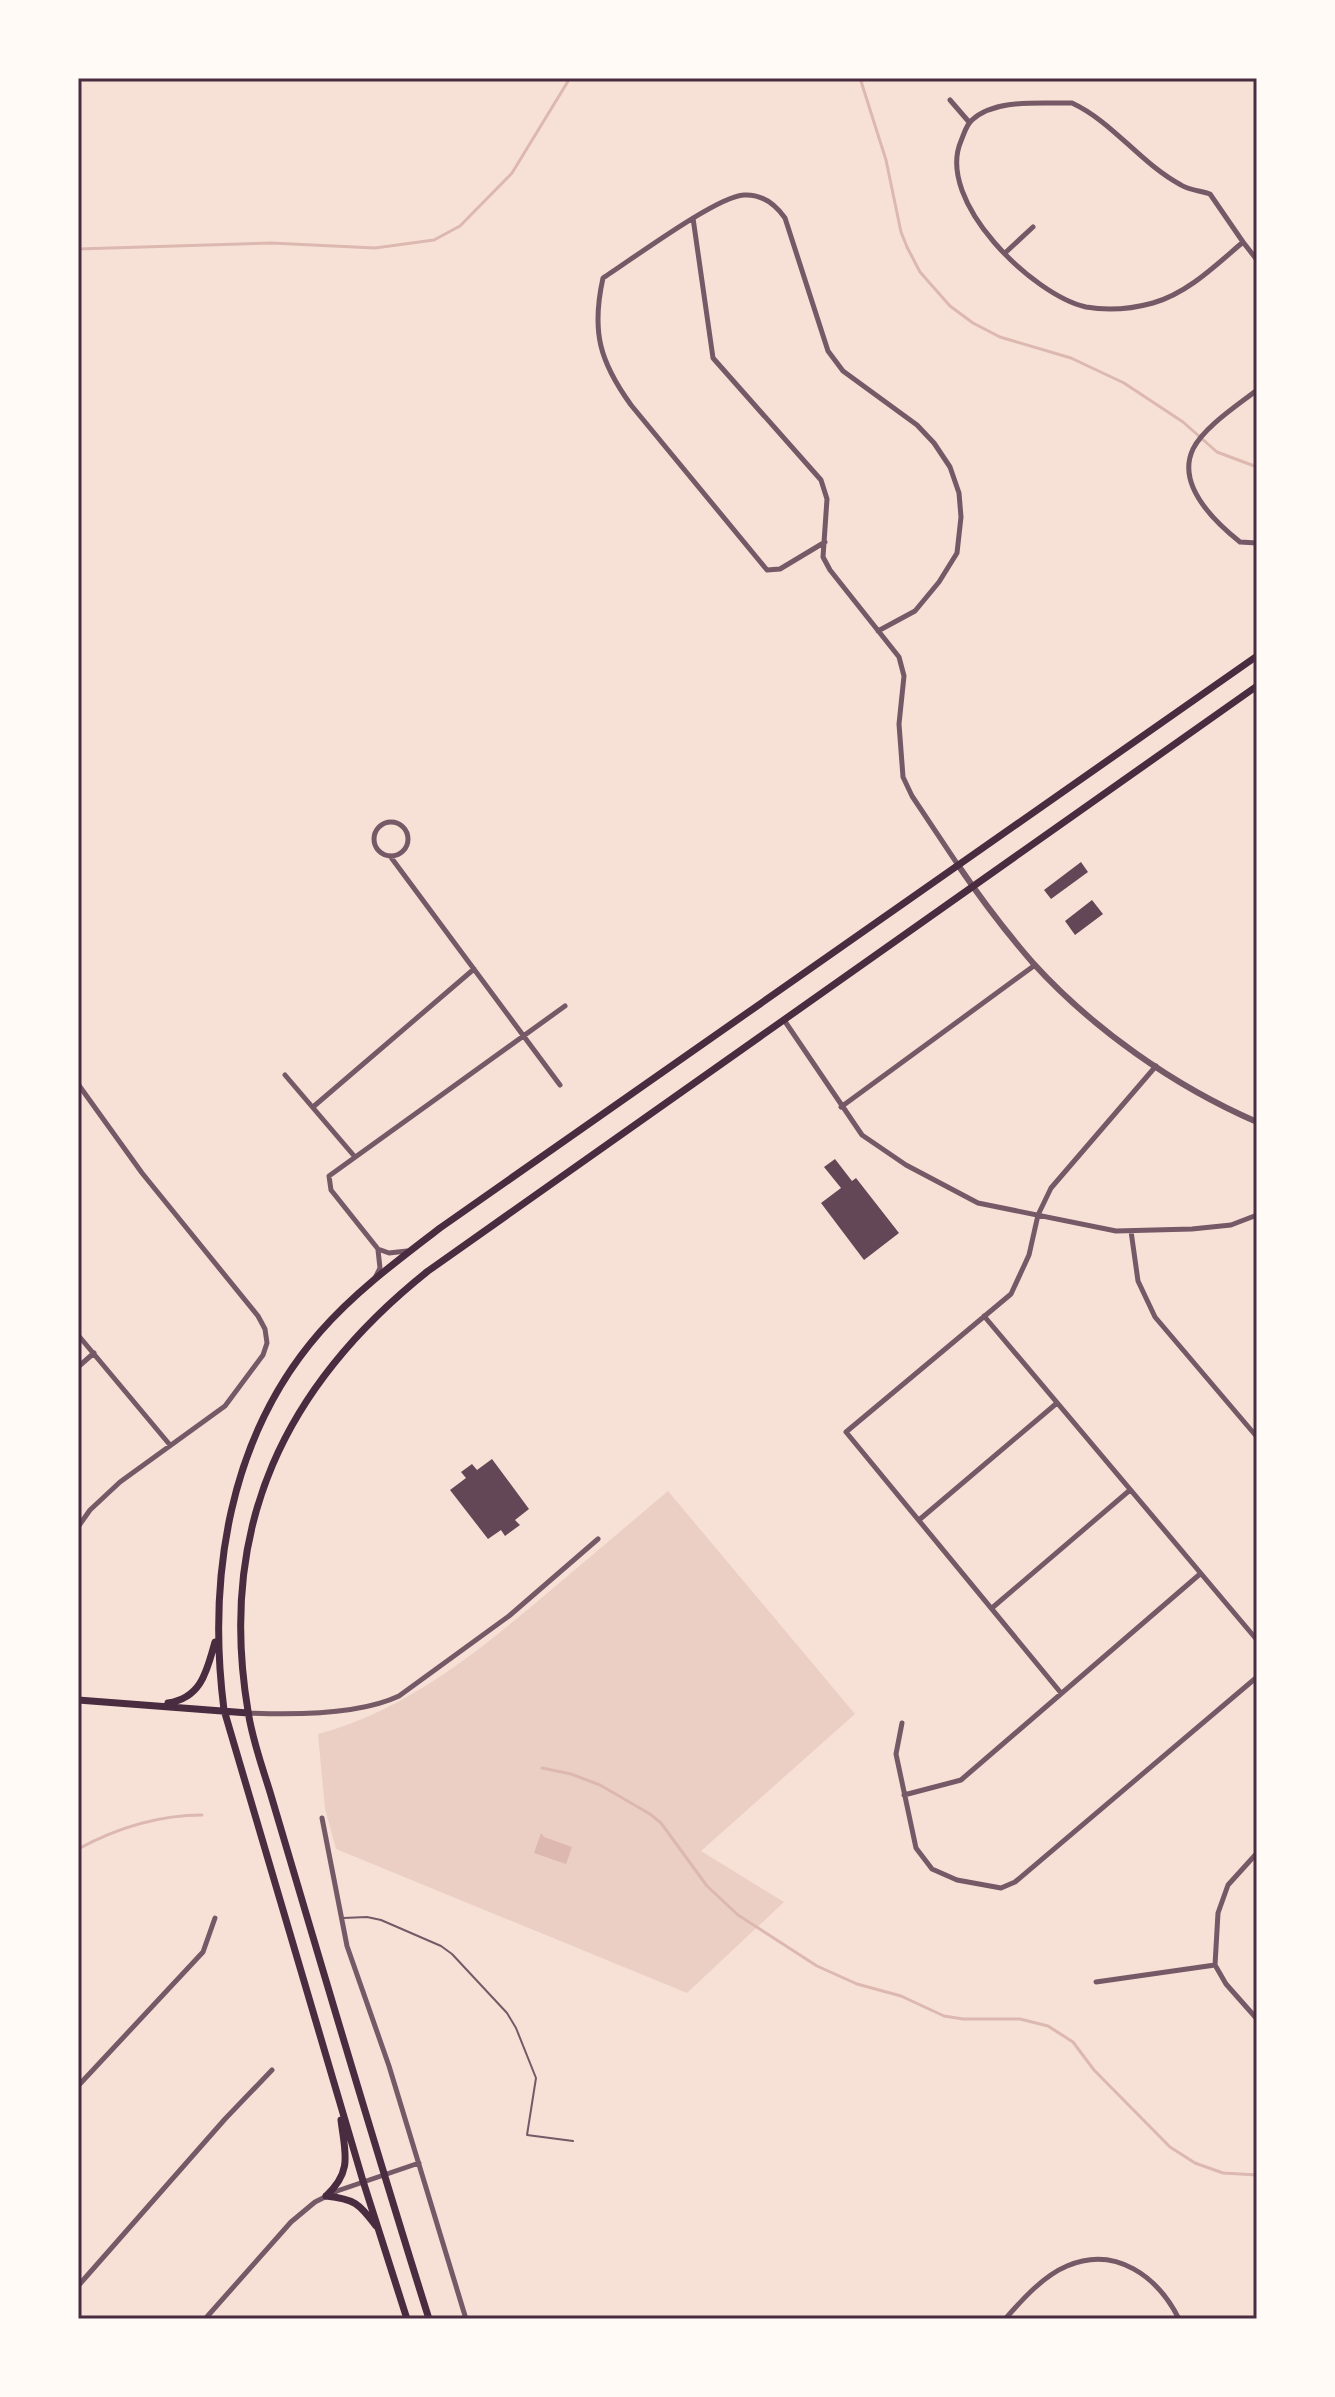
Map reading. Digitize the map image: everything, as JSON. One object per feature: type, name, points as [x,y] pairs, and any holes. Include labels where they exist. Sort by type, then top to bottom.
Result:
[{"type":"main road","points":[[407,2319],[338,2098],[224,1710],[217,1636],[218,1600],[228,1520],[236,1487],[257,1433],[282,1386],[318,1334],[409,1251],[1257,656]]},
{"type":"main road","points":[[429,2319],[383,2175],[248,1713],[241,1622],[243,1580],[251,1535],[276,1456],[302,1406],[320,1380],[374,1317],[428,1271],[1257,686]]},
{"type":"main road","points":[[155,1704],[176,1701],[198,1688],[206,1675],[217,1636]]},
{"type":"main road","points":[[78,1700],[248,1713]]},
{"type":"main road","points":[[326,2196],[341,2179],[346,2165],[338,2098]]},
{"type":"main road","points":[[326,2196],[345,2198],[358,2204],[380,2232]]},
{"type":"street","points":[[950,100],[969,122]]},
{"type":"street","points":[[1243,242],[1181,291],[1154,303],[1119,310],[1084,306],[1030,278],[980,227],[957,174],[958,148],[969,122],[986,110],[1072,103],[1086,109],[1151,166],[1183,187],[1210,194],[1257,260]]},
{"type":"street","points":[[825,542],[780,569],[767,570],[631,405],[611,377],[603,358],[599,331],[603,278],[693,218],[739,194],[754,195],[775,204],[785,218],[828,351],[843,371],[917,425],[934,443],[950,467],[959,493],[961,517],[957,553],[939,582],[915,611],[878,631]]},
{"type":"street","points":[[693,218],[713,358],[821,480],[827,499],[823,557],[899,657],[904,676],[899,724],[903,777],[912,796],[974,888],[1035,965],[1081,1010],[1157,1066],[1236,1113],[1257,1122]]},
{"type":"street","points":[[1005,253],[1033,227]]},
{"type":"street","points":[[1257,390],[1215,424],[1193,448],[1188,467],[1192,489],[1227,531],[1240,542],[1257,543]]},
{"type":"street","points":[[390,856],[401,853],[408,844],[407,832],[394,822],[383,823],[374,836],[379,851],[390,856],[560,1085]]},
{"type":"street","points":[[841,1107],[1035,965]]},
{"type":"street","points":[[313,1107],[474,969]]},
{"type":"street","points":[[409,1251],[389,1253],[378,1249],[331,1190],[329,1176],[565,1006]]},
{"type":"street","points":[[784,1020],[862,1135],[906,1165],[978,1203],[1116,1231],[1231,1225],[1256,1217]]},
{"type":"street","points":[[1061,1693],[846,1432],[1011,1294],[1029,1255],[1038,1215],[1051,1188],[1157,1066]]},
{"type":"street","points":[[285,1075],[355,1157]]},
{"type":"street","points":[[78,1084],[142,1173],[258,1316],[265,1329],[267,1343],[263,1355],[231,1398],[214,1415],[104,1496],[78,1527]]},
{"type":"street","points":[[1131,1231],[1138,1281],[1155,1317],[1257,1437]]},
{"type":"street","points":[[375,1279],[380,1268],[378,1249]]},
{"type":"street","points":[[984,1316],[1257,1640]]},
{"type":"street","points":[[78,1335],[170,1445]]},
{"type":"street","points":[[78,1367],[94,1353]]},
{"type":"street","points":[[919,1520],[1057,1403]]},
{"type":"street","points":[[992,1608],[1130,1490]]},
{"type":"street","points":[[248,1713],[355,1708],[379,1704],[399,1696],[509,1616],[598,1539]]},
{"type":"street","points":[[904,1795],[961,1780],[1200,1574]]},
{"type":"street","points":[[902,1723],[896,1754],[916,1848],[932,1869],[957,1880],[1001,1888],[1015,1882],[1257,1677]]},
{"type":"street","points":[[322,1818],[347,1946],[375,2022],[466,2319]]},
{"type":"street","points":[[1257,1853],[1228,1885],[1218,1913],[1215,1965],[1226,1984],[1257,2019]]},
{"type":"street","points":[[78,2086],[203,1952],[215,1918]]},
{"type":"street","points":[[1096,1982],[1215,1965]]},
{"type":"street","points":[[78,2286],[272,2070]]},
{"type":"street","points":[[205,2319],[303,2211],[326,2196],[419,2163]]},
{"type":"street","points":[[1005,2319],[1055,2273],[1069,2265],[1093,2261],[1132,2266],[1148,2276],[1163,2292],[1179,2319]]},
{"type":"lane","points":[[342,1918],[381,1920],[452,1954],[507,2013],[516,2028],[537,2083],[527,2135],[573,2141]]},
{"type":"shaded area","points":[[668,1491],[855,1714],[701,1851],[784,1902],[687,1993],[336,1849],[325,1809],[318,1734],[383,1710],[442,1675],[525,1612]]},
{"type":"shaded area","points":[[541,1833],[544,1837],[572,1847],[566,1864],[534,1853]]},
{"type":"building","points":[[1081,862],[1088,872],[1051,899],[1044,890]]},
{"type":"building","points":[[1092,900],[1103,914],[1075,935],[1065,921]]},
{"type":"building","points":[[835,1159],[852,1181],[856,1178],[899,1233],[864,1260],[821,1203],[841,1188],[824,1167]]},
{"type":"building","points":[[492,1459],[529,1509],[515,1520],[520,1525],[505,1536],[501,1530],[488,1539],[450,1490],[466,1478],[461,1472],[472,1464],[477,1470]]},
{"type":"waterway","points":[[78,249],[271,243],[375,248],[434,240],[460,226],[512,173],[570,78]]},
{"type":"waterway","points":[[860,78],[886,160],[901,232],[920,272],[950,306],[1000,337],[1071,358],[1124,383],[1183,422],[1217,452],[1257,467]]},
{"type":"waterway","points":[[542,1768],[600,1785],[650,1814],[661,1823],[707,1886],[738,1915],[817,1966],[857,1984],[901,1996],[944,2016],[1020,2019],[1048,2026],[1073,2042],[1094,2070],[1170,2147],[1195,2163],[1223,2173],[1257,2175]]},
{"type":"waterway","points":[[78,1849],[138,1824],[170,1817],[202,1815]]}]
